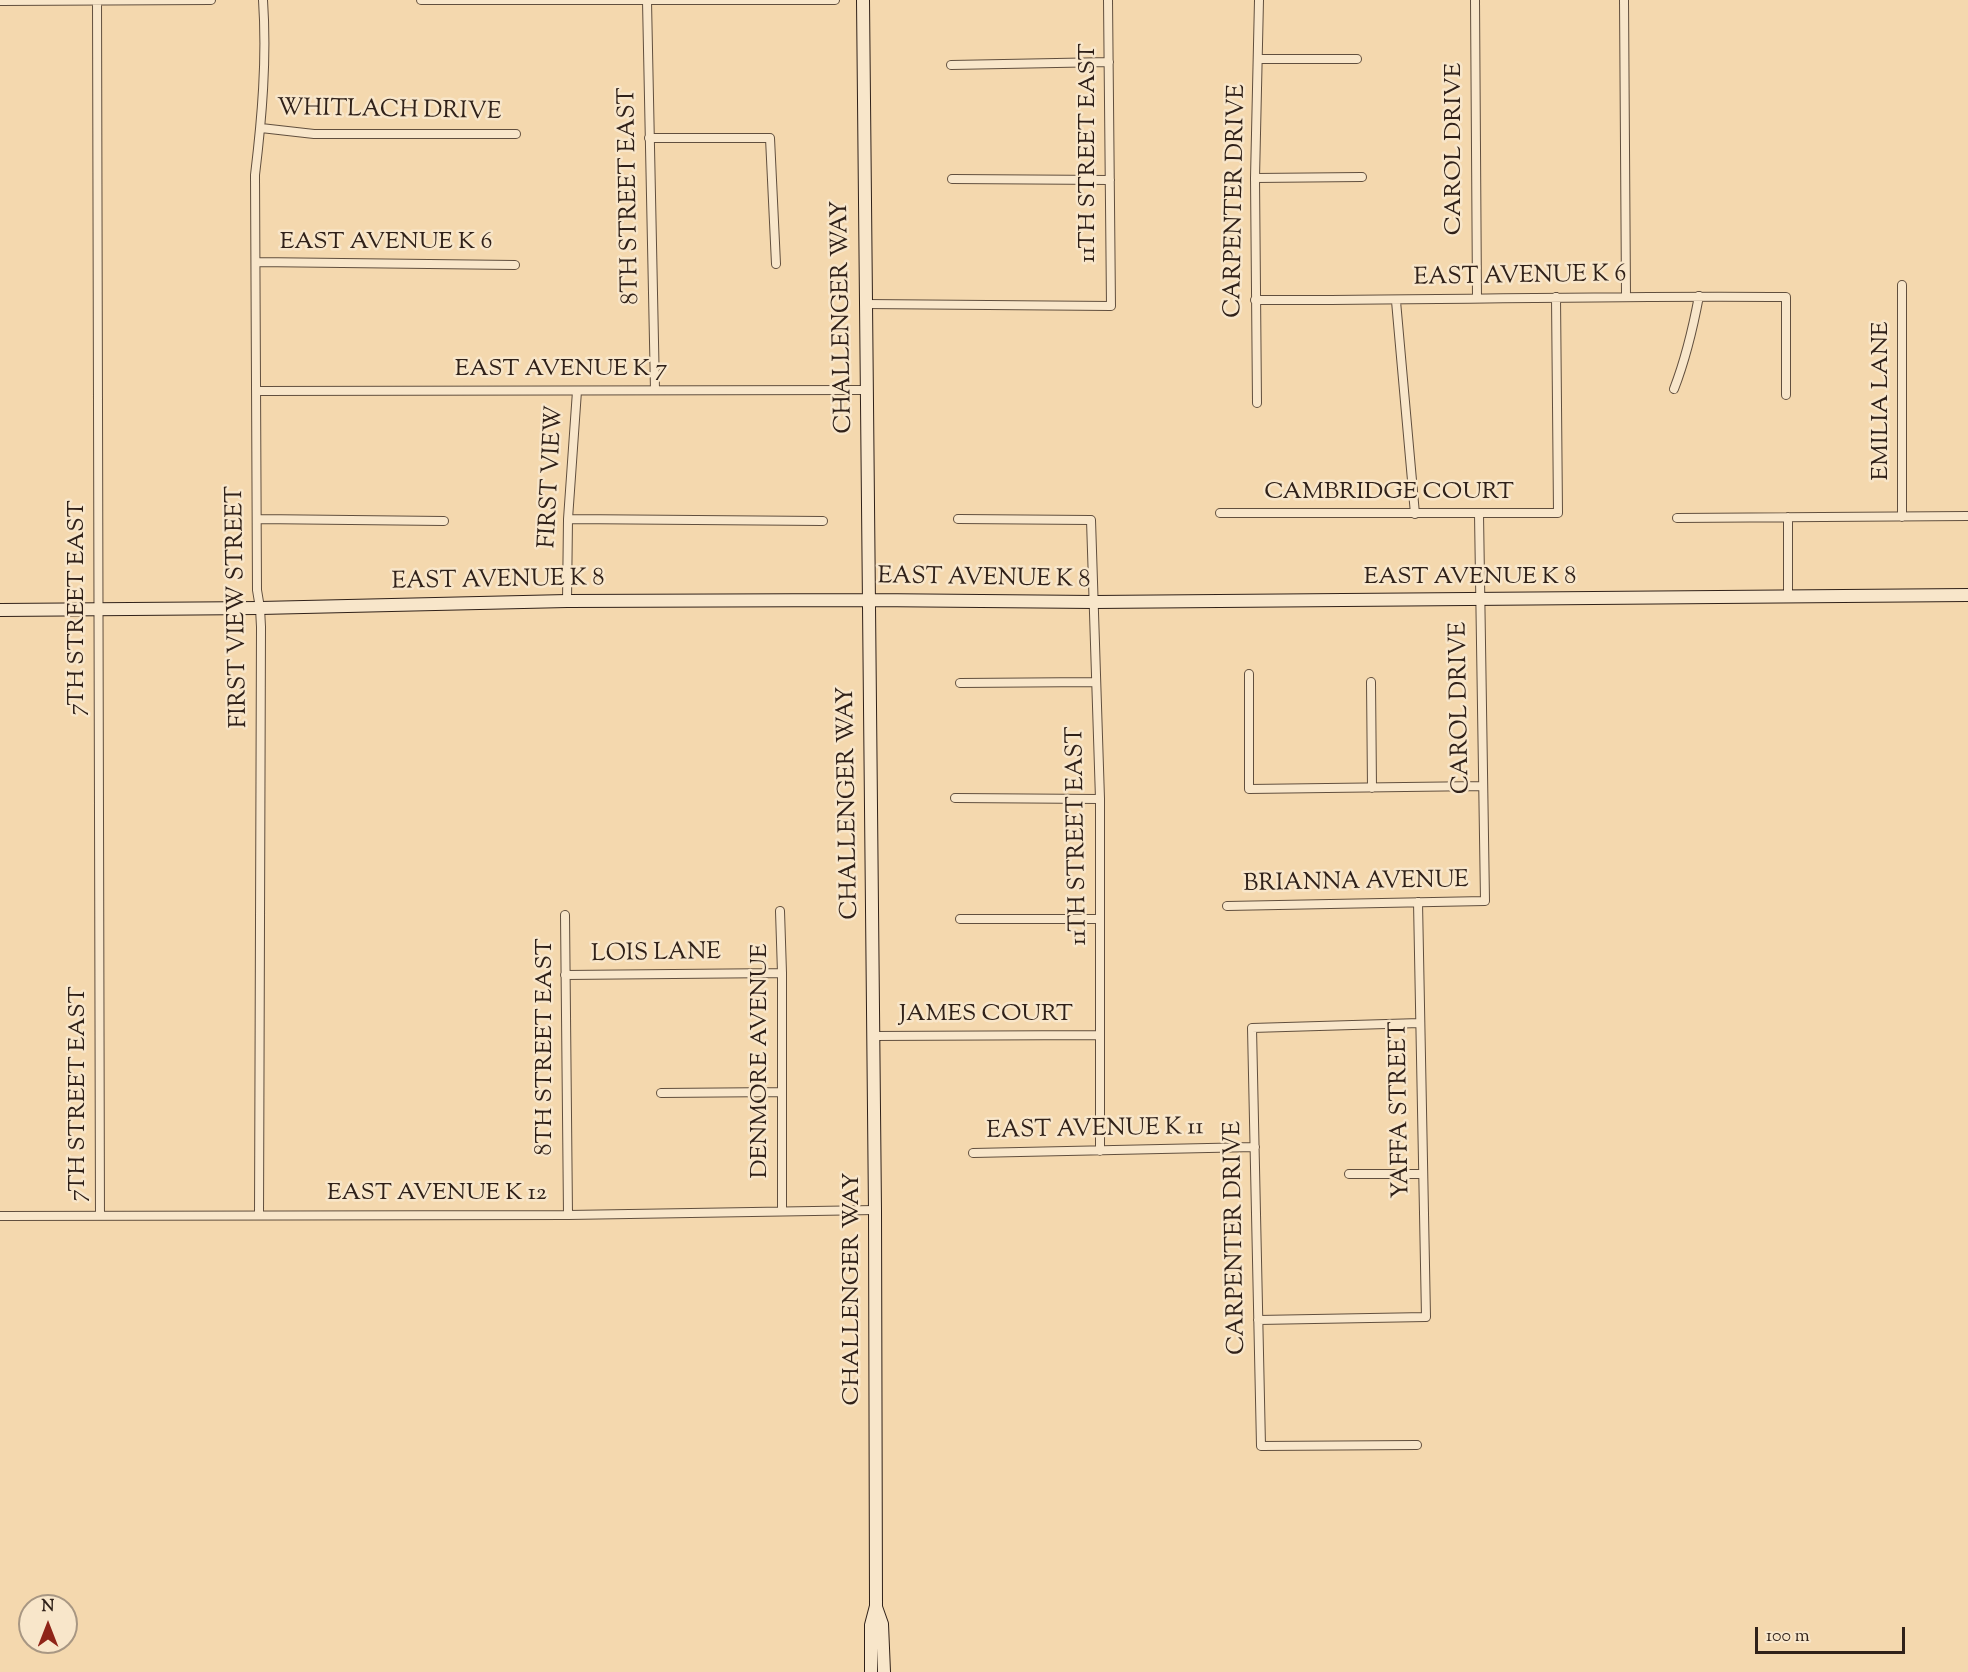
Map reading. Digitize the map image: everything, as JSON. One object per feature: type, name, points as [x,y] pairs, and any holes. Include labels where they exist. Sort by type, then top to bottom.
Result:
[{"type":"street","points":[[0,2],[211,0]]},
{"type":"street","name":"FIRST VIEW STREET","points":[[259,1215],[260,608],[257,590],[255,176],[264,73],[263,0]]},
{"type":"street","points":[[421,0],[834,0]]},
{"type":"street","name":"CHALLENGER WAY","points":[[863,0],[865,390],[875,1210],[876,1606],[871,1625],[871,1672]]},
{"type":"street","name":"11TH STREET EAST","points":[[865,304],[1111,306],[1108,0]]},
{"type":"street","name":"CARPENTER DRIVE","points":[[1257,403],[1255,178],[1259,0]]},
{"type":"street","name":"CAROL DRIVE","points":[[1475,0],[1477,298]]},
{"type":"street","points":[[1624,0],[1626,295]]},
{"type":"street","name":"7TH STREET EAST","points":[[97,1],[100,1216]]},
{"type":"street","name":"8TH STREET EAST","points":[[647,1],[655,390]]},
{"type":"street","points":[[1258,59],[1357,59]]},
{"type":"street","points":[[951,65],[1109,62]]},
{"type":"street","name":"WHITLACH DRIVE","points":[[261,128],[314,134],[516,134]]},
{"type":"street","points":[[649,138],[770,138],[776,264]]},
{"type":"street","points":[[1255,178],[1362,177]]},
{"type":"street","points":[[952,179],[1110,180]]},
{"type":"street","name":"EAST AVENUE K 6","points":[[256,262],[515,265]]},
{"type":"street","name":"EMILIA LANE","points":[[1902,285],[1902,517]]},
{"type":"street","name":"EAST AVENUE K 6","points":[[1255,300],[1396,301],[1626,295],[1785,297],[1785,395]]},
{"type":"street","points":[[1674,389],[1684,363],[1699,296]]},
{"type":"street","name":"CAMBRIDGE COURT","points":[[1220,513],[1558,513],[1556,297]]},
{"type":"street","points":[[1396,301],[1415,514]]},
{"type":"street","name":"EAST AVENUE K 7","points":[[256,391],[865,390]]},
{"type":"street","name":"FIRST VIEW","points":[[567,601],[568,519],[578,391]]},
{"type":"street","name":"CAROL DRIVE","points":[[1479,514],[1485,901]]},
{"type":"street","points":[[1677,518],[1968,516]]},
{"type":"street","points":[[1788,517],[1788,597]]},
{"type":"street","points":[[257,519],[444,521]]},
{"type":"street","points":[[568,519],[823,521]]},
{"type":"street","name":"11TH STREET EAST","points":[[958,519],[1091,520],[1100,799],[1100,1150]]},
{"type":"street","name":"EAST AVENUE K 8","points":[[0,610],[260,608],[567,601],[1094,602],[1968,595]]},
{"type":"street","points":[[1249,674],[1249,789],[1483,786]]},
{"type":"street","points":[[960,683],[1095,682]]},
{"type":"street","points":[[1371,682],[1372,788]]},
{"type":"street","points":[[955,798],[1100,799]]},
{"type":"street","name":"BRIANNA AVENUE","points":[[1227,906],[1485,901]]},
{"type":"street","name":"YAFFA STREET","points":[[1258,1320],[1426,1317],[1418,902]]},
{"type":"street","name":"DENMORE AVENUE","points":[[780,911],[782,1211]]},
{"type":"street","name":"8TH STREET EAST","points":[[566,915],[568,1215]]},
{"type":"street","points":[[960,919],[1100,919]]},
{"type":"street","name":"LOIS LANE","points":[[566,975],[782,973]]},
{"type":"street","name":"CARPENTER DRIVE","points":[[1417,1445],[1261,1446],[1252,1028],[1420,1023]]},
{"type":"street","name":"JAMES COURT","points":[[873,1036],[1100,1035]]},
{"type":"street","points":[[661,1093],[782,1092]]},
{"type":"street","name":"EAST AVENUE K 11","points":[[973,1153],[1255,1147]]},
{"type":"street","points":[[1348,1174],[1423,1174]]},
{"type":"street","name":"EAST AVENUE K 12","points":[[0,1216],[568,1215],[875,1210]]},
{"type":"street","name":"CHALLENGER WAY","points":[[876,1606],[882,1624],[884,1672]]}]
